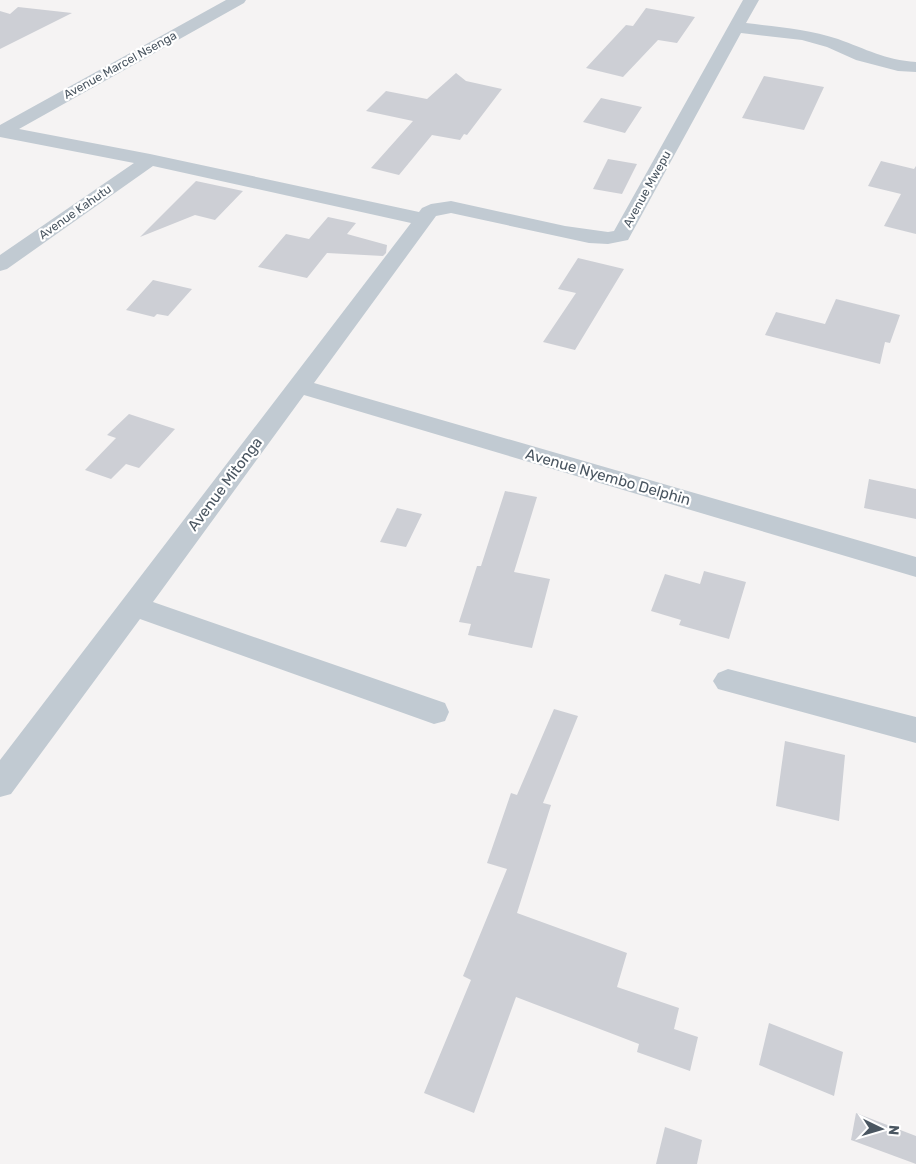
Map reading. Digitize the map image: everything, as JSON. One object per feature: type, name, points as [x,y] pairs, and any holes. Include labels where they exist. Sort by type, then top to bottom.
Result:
[{"type":"street","name":"Avenue Marcel Nsenga","points":[[1,131],[238,0]]},
{"type":"street","name":"Avenue Mwepu","points":[[462,209],[603,239],[621,236],[751,0]]},
{"type":"street","points":[[736,27],[803,35],[833,42],[862,56],[898,66],[916,67]]},
{"type":"street","points":[[1,131],[150,160],[422,219]]},
{"type":"street","name":"Avenue Kahutu","points":[[0,265],[150,160]]},
{"type":"street","name":"Avenue Mitonga","points":[[0,784],[422,219],[438,208],[462,209]]},
{"type":"street","name":"Avenue Nyembo Delphin","points":[[299,386],[916,567]]},
{"type":"street","points":[[134,606],[434,712]]},
{"type":"street","points":[[728,681],[916,730]]},
{"type":"building","points":[[18,7],[72,13],[0,49],[0,11],[10,14]]},
{"type":"building","points":[[646,8],[695,17],[677,43],[658,40],[623,77],[586,68],[626,25],[633,26]]},
{"type":"building","points":[[456,73],[466,81],[502,89],[467,135],[464,134],[460,140],[432,135],[399,175],[371,168],[413,121],[366,111],[386,91],[427,99]]},
{"type":"building","points":[[764,76],[824,87],[804,130],[742,118]]},
{"type":"building","points":[[601,98],[642,107],[625,133],[583,122]]},
{"type":"building","points":[[608,159],[637,164],[622,194],[593,189]]},
{"type":"building","points":[[881,161],[914,169],[916,166],[916,234],[884,226],[901,194],[868,186]]},
{"type":"building","points":[[196,181],[243,191],[215,220],[195,215],[140,237]]},
{"type":"building","points":[[328,217],[356,223],[347,234],[387,245],[386,253],[383,256],[327,253],[307,278],[258,267],[286,234],[309,239]]},
{"type":"building","points":[[578,258],[624,269],[575,350],[543,342],[576,293],[558,289]]},
{"type":"building","points":[[153,280],[192,289],[168,316],[157,314],[154,317],[126,310]]},
{"type":"building","points":[[836,299],[900,315],[890,343],[885,342],[880,364],[765,335],[776,312],[825,324]]},
{"type":"building","points":[[129,414],[175,429],[139,468],[126,464],[111,479],[85,470],[116,438],[107,435]]},
{"type":"building","points":[[869,479],[916,489],[916,519],[864,508]]},
{"type":"building","points":[[505,491],[537,497],[514,572],[550,579],[532,648],[468,635],[471,624],[459,622],[477,566],[481,566]]},
{"type":"building","points":[[397,508],[422,514],[406,547],[380,542]]},
{"type":"building","points":[[704,571],[746,582],[729,639],[679,625],[681,620],[651,611],[665,574],[700,584]]},
{"type":"building","points":[[554,709],[578,716],[543,803],[551,805],[517,913],[627,953],[617,987],[679,1008],[674,1029],[698,1037],[690,1071],[637,1052],[639,1044],[516,997],[474,1113],[424,1093],[471,980],[463,976],[507,869],[487,863],[511,793],[517,795]]},
{"type":"building","points":[[785,741],[845,755],[839,821],[776,806]]},
{"type":"building","points":[[769,1023],[843,1052],[834,1096],[759,1065]]},
{"type":"building","points":[[856,1113],[916,1136],[916,1164],[851,1140]]},
{"type":"building","points":[[665,1127],[702,1140],[697,1164],[656,1164]]}]
